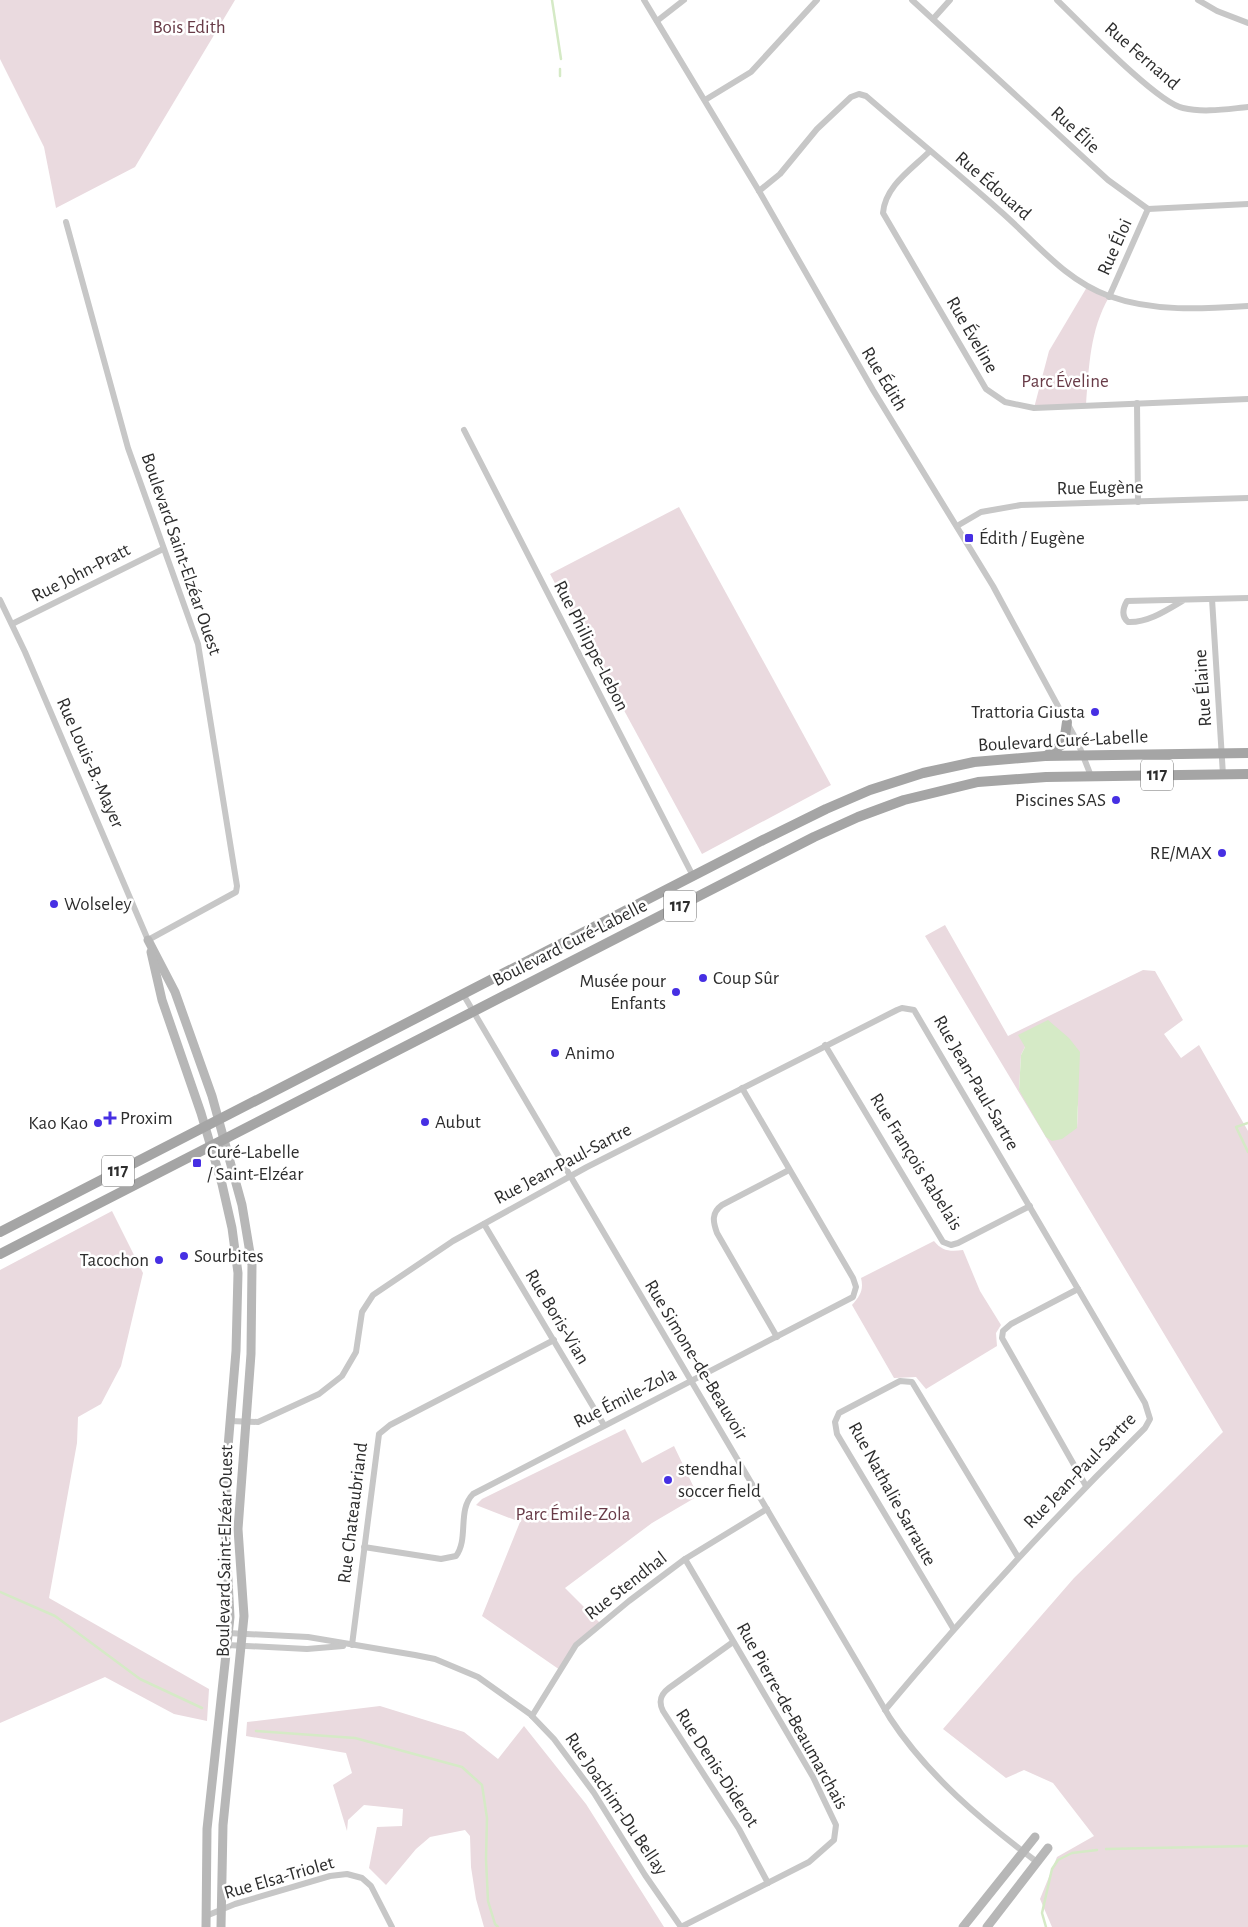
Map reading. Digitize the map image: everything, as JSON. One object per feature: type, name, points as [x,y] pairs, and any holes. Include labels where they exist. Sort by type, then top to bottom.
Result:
[{"type":"main road","points":[[1046,756],[1064,743],[1067,722]]},
{"type":"main road","name":"Boulevard Curé-Labelle","points":[[0,1232],[693,876],[826,809],[883,785],[923,773],[974,762],[1046,756],[1248,753]]},
{"type":"main road","name":"Boulevard Curé-Labelle","points":[[0,1254],[814,838],[872,811],[925,794],[978,782],[1033,777],[1248,774]]},
{"type":"street","name":"Rue Édith","points":[[644,0],[760,192],[873,390],[993,586],[1067,722],[1084,755],[1091,776]]},
{"type":"street","points":[[657,21],[684,0]]},
{"type":"street","points":[[705,100],[751,72],[817,0]]},
{"type":"street","name":"Rue Élie","points":[[912,0],[1108,180],[1148,209]]},
{"type":"street","points":[[933,19],[950,0]]},
{"type":"street","name":"Rue Fernand","points":[[1056,0],[1154,92],[1181,108],[1198,110],[1248,107]]},
{"type":"street","points":[[1198,0],[1217,12],[1248,23]]},
{"type":"street","name":"Rue Édouard","points":[[760,192],[780,174],[817,129],[851,97],[859,94],[866,96],[1001,211],[1057,265],[1087,287],[1109,296],[1142,305],[1204,308],[1248,306]]},
{"type":"street","name":"Rue Éveline","points":[[930,151],[888,192],[884,202],[883,213],[986,389],[1005,402],[1034,408],[1248,399]]},
{"type":"street","points":[[1148,209],[1248,204]]},
{"type":"street","name":"Rue Éloi","points":[[1109,296],[1148,209]]},
{"type":"street","name":"Boulevard Saint-Elzéar Ouest","points":[[66,222],[128,448],[200,654],[238,889],[232,895],[148,940]]},
{"type":"street","points":[[1137,403],[1138,502]]},
{"type":"street","name":"Rue Philippe-Lebon","points":[[464,430],[693,876]]},
{"type":"street","name":"Rue Eugène","points":[[957,526],[981,512],[1022,505],[1248,498]]},
{"type":"street","name":"Rue John-Pratt","points":[[12,624],[163,549]]},
{"type":"street","points":[[1184,600],[1137,623],[1128,622],[1125,619],[1123,609],[1127,601],[1248,598]]},
{"type":"street","name":"Rue Élaine","points":[[1212,599],[1223,774]]},
{"type":"street","name":"Rue Louis-B.-Mayer","points":[[0,600],[148,940],[175,992],[218,1119]]},
{"type":"street","name":"Rue Louis-B.-Mayer","points":[[148,940],[162,1000],[205,1126]]},
{"type":"street","name":"Rue Simone-de-Beauvoir","points":[[463,994],[902,1736],[944,1783],[1037,1862]]},
{"type":"street","name":"Rue Jean-Paul-Sartre","points":[[230,1421],[258,1422],[310,1398],[342,1376],[356,1352],[362,1312],[373,1296],[453,1241],[570,1176],[825,1045],[897,1010],[905,1008],[914,1010],[1145,1403],[1150,1416],[1147,1426],[1018,1557],[953,1628],[885,1710]]},
{"type":"street","name":"Rue François Rabelais","points":[[825,1045],[945,1243],[958,1243],[1030,1206]]},
{"type":"street","name":"Rue Émile-Zola","points":[[364,1547],[441,1559],[456,1556],[459,1551],[466,1506],[473,1494],[850,1299],[855,1294],[856,1287],[853,1278],[742,1088]]},
{"type":"street","name":"Boulevard Saint-Elzéar Ouest","points":[[218,1119],[242,1205],[252,1265],[252,1331],[238,1529],[244,1596],[241,1647],[223,1824],[222,1927]]},
{"type":"street","name":"Boulevard Saint-Elzéar Ouest","points":[[205,1126],[229,1216],[238,1273],[236,1351],[230,1421],[225,1523],[229,1601],[228,1633],[207,1830],[206,1927]]},
{"type":"street","points":[[777,1337],[718,1233],[713,1217],[722,1205],[789,1170]]},
{"type":"street","name":"Rue Boris-Vian","points":[[484,1224],[604,1425]]},
{"type":"street","points":[[1078,1289],[1011,1324],[1003,1331],[1002,1338],[1086,1486]]},
{"type":"street","name":"Rue Chateaubriand","points":[[352,1645],[377,1442],[381,1431],[554,1340]]},
{"type":"street","name":"Rue Nathalie Sarraute","points":[[953,1628],[836,1434],[835,1422],[839,1413],[900,1381],[912,1382],[1018,1557]]},
{"type":"street","name":"Rue Stendhal","points":[[532,1716],[576,1645],[685,1558],[767,1510]]},
{"type":"street","name":"Rue Pierre-de-Beaumarchais","points":[[681,1927],[813,1859],[834,1840],[837,1829],[813,1777],[685,1558]]},
{"type":"street","name":"Rue Joachim-Du Bellay","points":[[228,1633],[308,1637],[429,1658],[461,1669],[478,1678],[532,1716],[554,1739],[594,1793],[645,1875],[681,1927]]},
{"type":"street","name":"Rue Denis-Diderot","points":[[734,1642],[668,1688],[662,1695],[660,1703],[740,1829],[768,1883]]},
{"type":"street","name":"Rue Joachim-Du Bellay","points":[[227,1645],[307,1649],[352,1645]]},
{"type":"street","points":[[963,1927],[1035,1836]]},
{"type":"street","points":[[987,1927],[1048,1848]]},
{"type":"street","name":"Rue Elsa-Triolet","points":[[206,1916],[221,1909],[330,1876],[347,1874],[362,1878],[369,1884],[392,1927]]},
{"type":"green space","name":"Bois Edith","points":[[0,0],[235,0],[135,167],[56,208],[44,147],[0,59]]},
{"type":"green space","name":"Parc Éveline","points":[[1087,287],[1109,297],[1094,335],[1086,405],[1034,408],[1049,351]]},
{"type":"green space","points":[[679,507],[831,785],[702,854],[550,574]]},
{"type":"green space","points":[[945,925],[1008,1036],[1143,970],[1155,971],[1183,1020],[1164,1034],[1181,1058],[1199,1045],[1248,1131],[1248,1927],[1052,1927],[1040,1899],[1057,1857],[1094,1836],[1053,1783],[1024,1770],[1006,1778],[943,1729],[1074,1578],[1223,1432],[925,936]],"holes":[[[1025,1047],[1078,1106],[1077,1128],[1019,1090],[1021,1055]]]},
{"type":"green space","points":[[112,1211],[143,1273],[121,1366],[101,1404],[78,1417],[77,1443],[49,1598],[209,1689],[207,1721],[174,1714],[105,1677],[0,1723],[0,1270]]},
{"type":"green space","points":[[934,1241],[940,1247],[947,1250],[963,1250],[980,1291],[1001,1325],[996,1333],[997,1346],[926,1389],[916,1377],[894,1378],[852,1305],[861,1293],[861,1278]]},
{"type":"green space","name":"Parc Émile-Zola","points":[[625,1429],[642,1463],[674,1446],[698,1496],[652,1523],[565,1588],[601,1624],[576,1645],[560,1670],[482,1616],[520,1522],[476,1505],[482,1499]]},
{"type":"green space","points":[[380,1706],[464,1732],[498,1759],[524,1726],[586,1804],[664,1927],[484,1927],[476,1899],[471,1867],[470,1836],[465,1830],[430,1837],[416,1849],[386,1885],[369,1868],[377,1827],[402,1826],[403,1809],[364,1805],[348,1820],[347,1831],[333,1785],[352,1773],[346,1753],[246,1736],[247,1722]]},
{"type":"shaded area","points":[[1048,1020],[1069,1038],[1080,1052],[1077,1128],[1062,1139],[1052,1141],[1046,1137],[1019,1090],[1021,1055],[1025,1047],[1018,1035]]},
{"type":"waterway","points":[[552,0],[561,59]]},
{"type":"waterway","points":[[560,69],[560,76]]},
{"type":"waterway","points":[[1248,1123],[1236,1127],[1248,1152]]},
{"type":"waterway","points":[[0,1592],[55,1616],[140,1679],[202,1708]]},
{"type":"waterway","points":[[256,1731],[355,1738],[462,1767],[482,1785],[487,1818],[488,1901],[495,1924],[498,1927]]},
{"type":"waterway","points":[[1106,1849],[1248,1846]]},
{"type":"waterway","points":[[1046,1927],[1042,1913],[1052,1869],[1058,1860],[1072,1853],[1097,1850]]},
{"type":"place","name":"Édith / Eugène","points":[[969,538]]},
{"type":"place","name":"Trattoria Giusta","points":[[1095,712]]},
{"type":"place","name":"Piscines SAS","points":[[1116,800]]},
{"type":"place","name":"RE/MAX","points":[[1222,853]]},
{"type":"place","name":"Wolseley","points":[[54,904]]},
{"type":"place","name":"Coup Sûr","points":[[703,978]]},
{"type":"place","name":"Musée pour Enfants","points":[[676,992]]},
{"type":"place","name":"Animo","points":[[555,1053]]},
{"type":"place","name":"Proxim","points":[[110,1118]]},
{"type":"place","name":"Aubut","points":[[425,1122]]},
{"type":"place","name":"Kao Kao","points":[[98,1123]]},
{"type":"place","name":"Curé-Labelle / Saint-Elzéar","points":[[197,1163]]},
{"type":"place","name":"Sourbites","points":[[184,1256]]},
{"type":"place","name":"Tacochon","points":[[159,1260]]},
{"type":"place","name":"stendhal soccer field","points":[[668,1480]]}]
